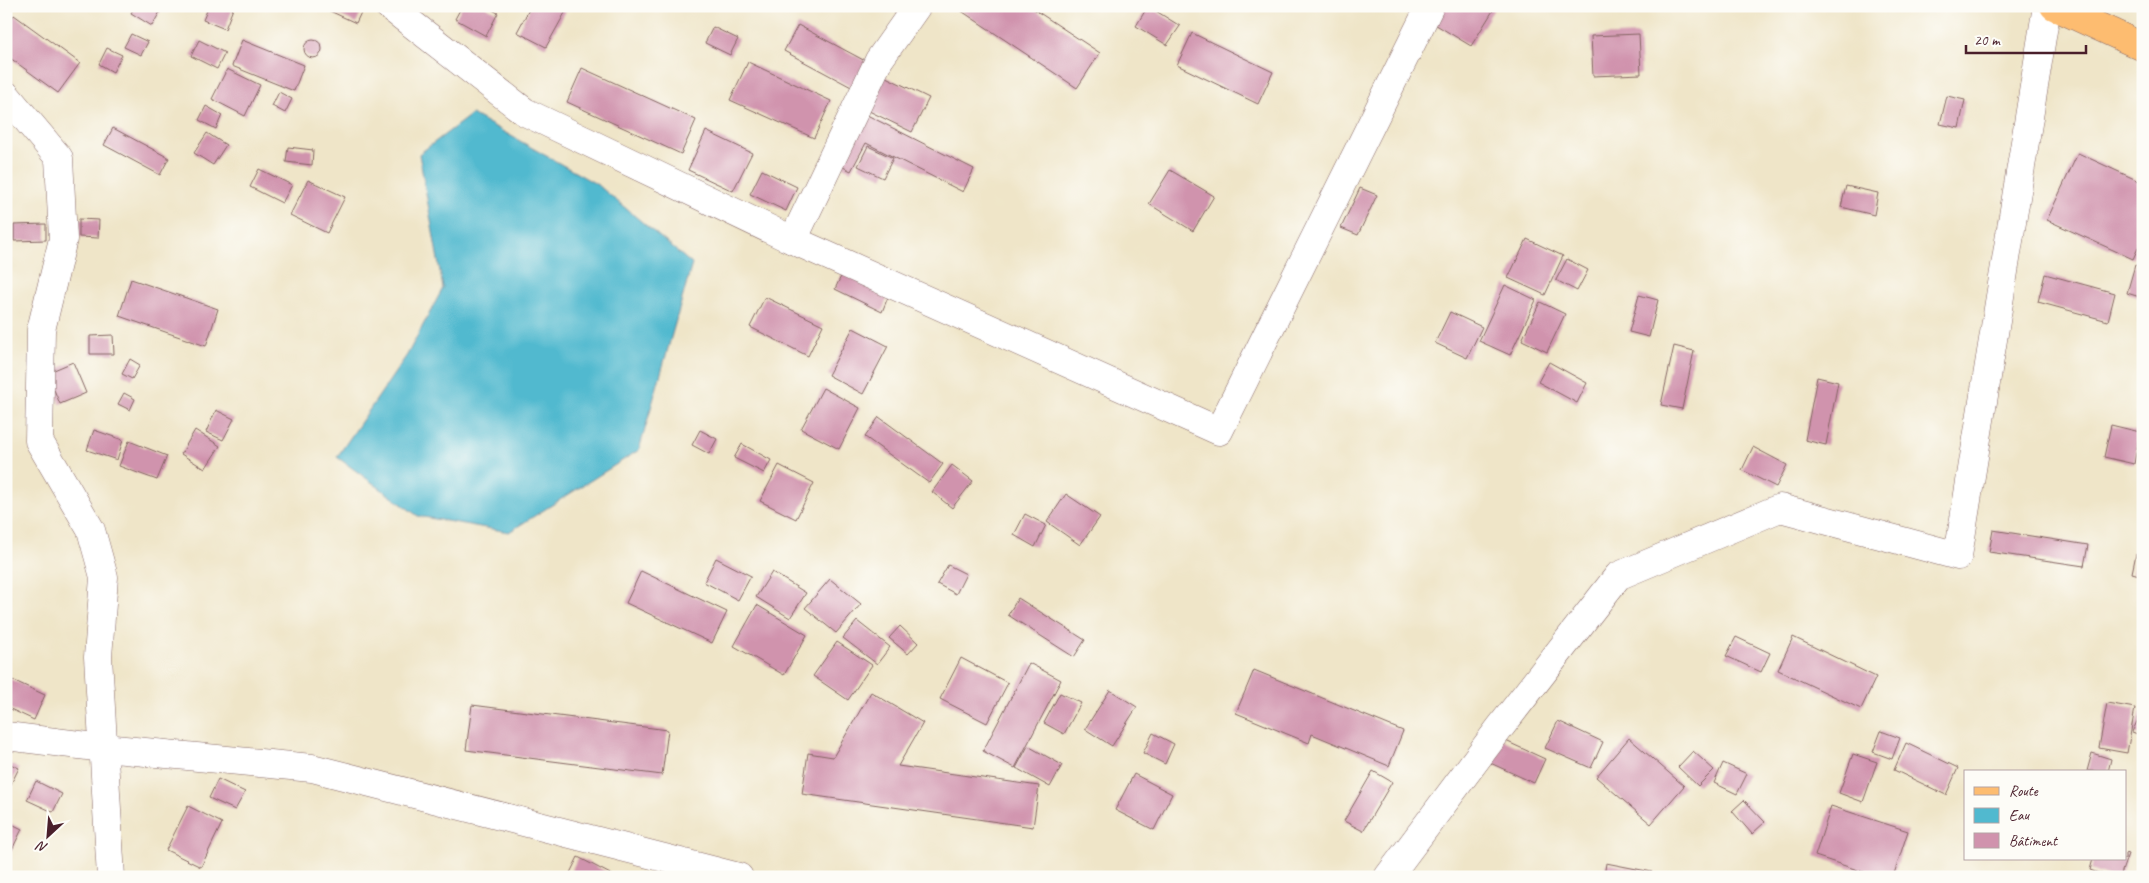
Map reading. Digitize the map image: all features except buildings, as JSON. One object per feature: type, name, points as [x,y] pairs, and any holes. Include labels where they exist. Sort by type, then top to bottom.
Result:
[{"type":"main road","points":[[2054,6],[2143,47]]},
{"type":"street","points":[[389,6],[524,112],[793,240],[1219,430],[1430,6]]},
{"type":"street","points":[[793,240],[879,60],[916,6]]},
{"type":"street","points":[[1388,877],[1499,729],[1618,576],[1780,508],[1958,556],[2048,6]]},
{"type":"street","points":[[6,95],[59,158],[62,239],[41,330],[39,441],[92,530],[104,576],[98,657],[111,877]]},
{"type":"street","points":[[6,736],[104,748],[312,768],[739,877]]},
{"type":"water","points":[[472,114],[598,185],[692,264],[639,450],[509,532],[418,516],[337,457],[407,355],[443,288],[419,154]]}]
